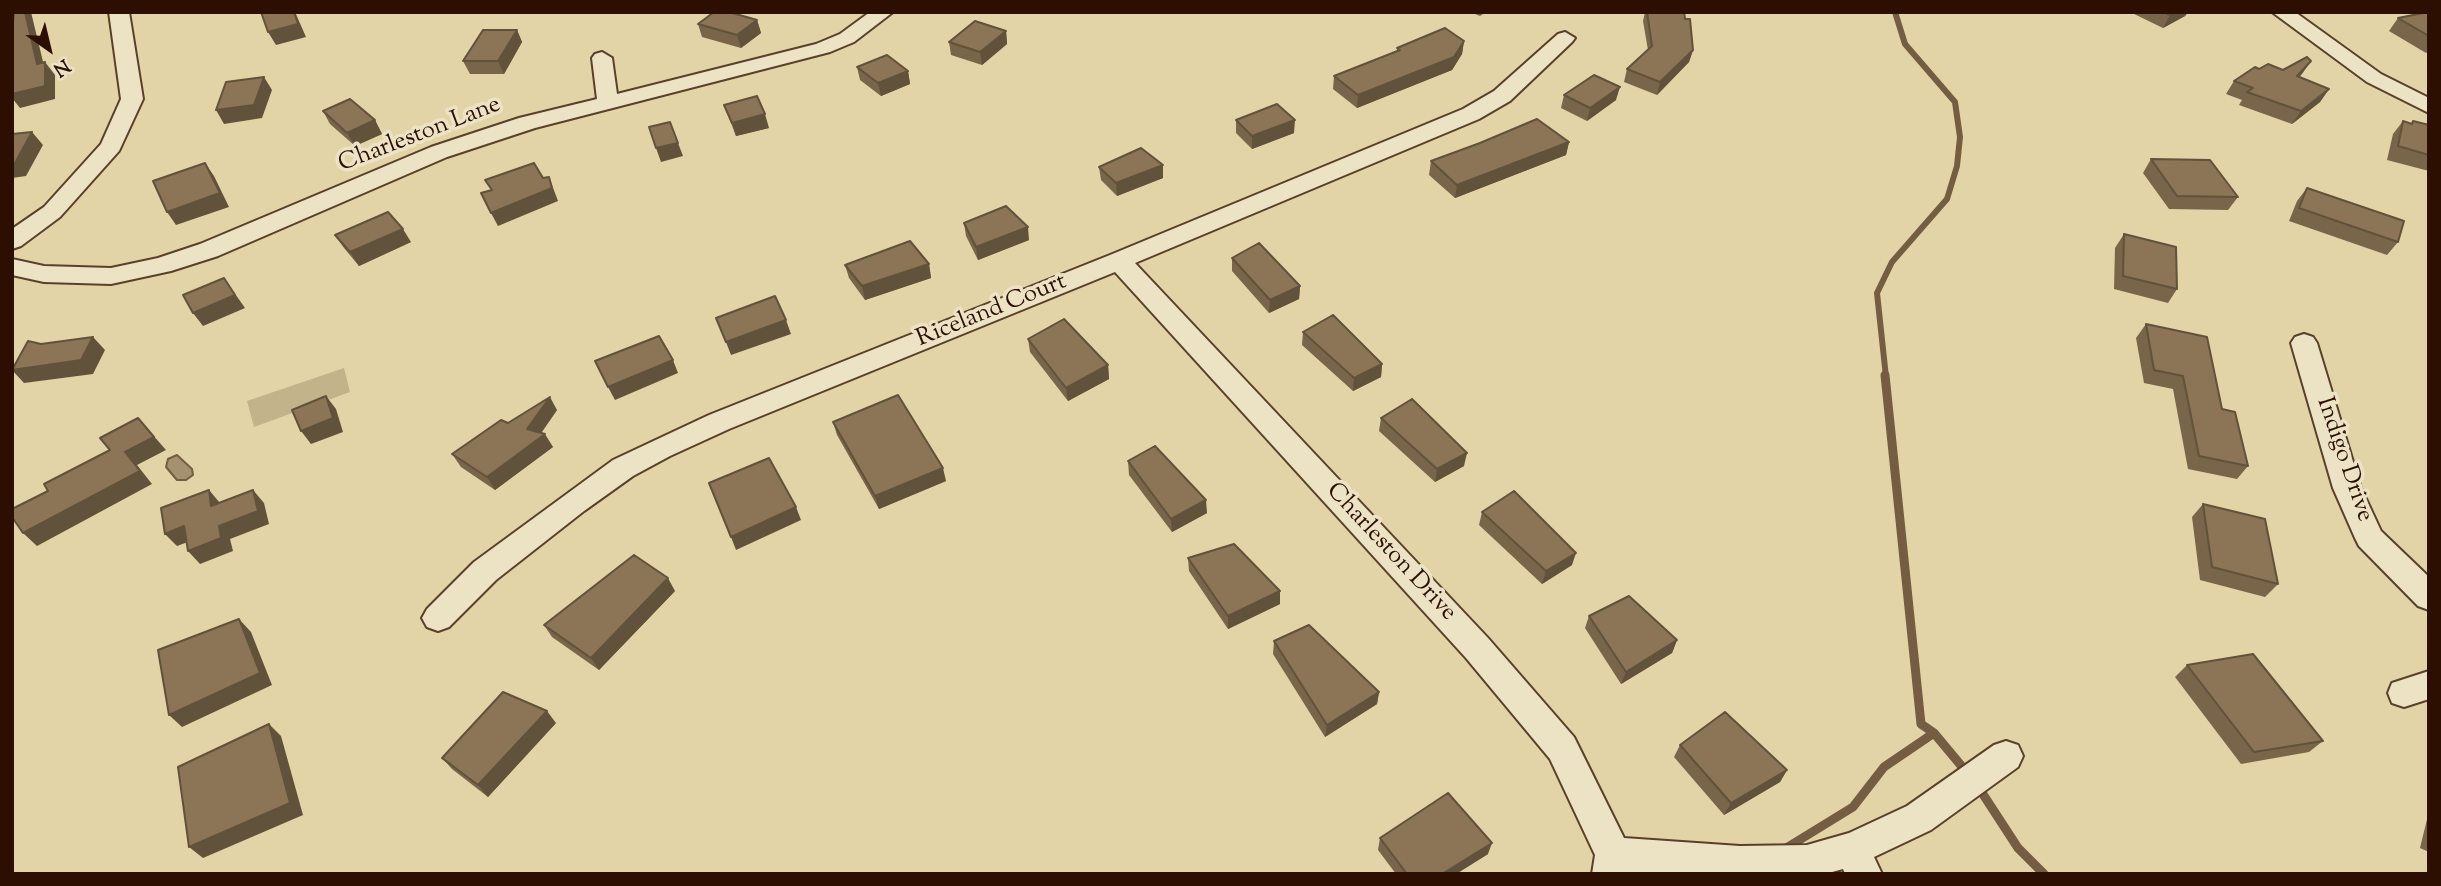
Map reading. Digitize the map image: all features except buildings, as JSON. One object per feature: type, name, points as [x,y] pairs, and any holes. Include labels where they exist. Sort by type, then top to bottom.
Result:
[{"type":"street","points":[[12,240],[52,212],[111,146],[132,99],[119,12]]},
{"type":"street","name":"Charleston Lane","points":[[12,267],[44,274],[111,276],[162,265],[209,250],[439,152],[527,123],[823,48],[846,38],[883,12]]},
{"type":"street","points":[[2282,12],[2374,78],[2429,107]]},
{"type":"street","name":"Riceland Court","points":[[438,618],[485,571],[623,468],[719,422],[1119,261],[1471,114],[1502,96],[1565,38]]},
{"type":"street","points":[[602,58],[608,103]]},
{"type":"street","name":"Charleston Drive","points":[[1119,261],[1478,648],[1553,738],[1584,788],[1612,864]]},
{"type":"street","name":"Indigo Drive","points":[[2304,343],[2347,488],[2370,538],[2429,597]]},
{"type":"street","points":[[1612,864],[1665,859],[1765,863],[1858,862],[2006,756]]},
{"type":"shaded area","points":[[344,368],[350,392],[254,427],[247,401]]},
{"type":"shaded area","points":[[177,455],[192,469],[193,475],[186,480],[177,480],[166,467],[168,459]]},
{"type":"waterway","points":[[1886,377],[1877,293],[1892,262],[1947,199],[1957,166],[1960,137],[1955,102],[1905,44],[1895,12]]},
{"type":"waterway","points":[[1885,375],[1921,724],[1934,733]]},
{"type":"waterway","points":[[1783,850],[1853,807],[1884,767],[1934,733]]},
{"type":"waterway","points":[[1934,733],[1969,775]]},
{"type":"waterway","points":[[1977,785],[2018,848],[2044,874]]}]
